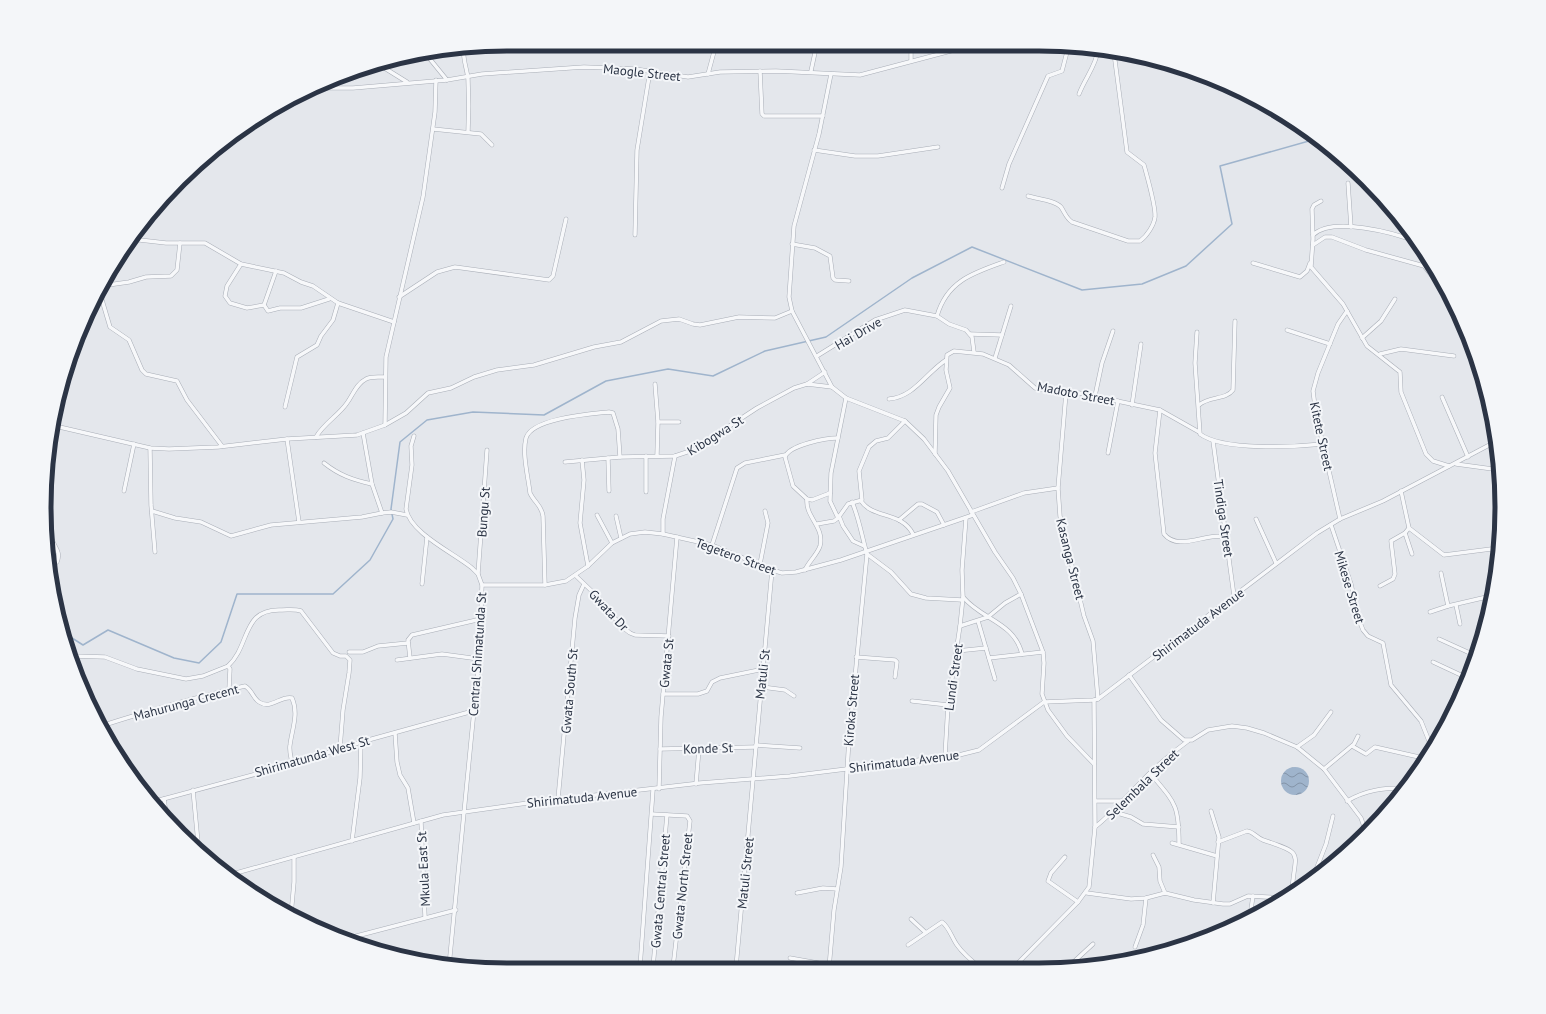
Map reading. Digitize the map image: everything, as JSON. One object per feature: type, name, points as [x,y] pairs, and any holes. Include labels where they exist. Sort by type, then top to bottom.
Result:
[{"type":"street","points":[[708,74],[714,51]]},
{"type":"street","points":[[811,71],[815,51]]},
{"type":"street","points":[[911,51],[911,61]]},
{"type":"street","name":"Maogle Street","points":[[328,88],[353,88],[408,82],[447,80],[482,74],[584,67],[650,71],[688,77],[708,74],[760,71],[811,71],[831,74],[860,74],[950,51]]},
{"type":"street","points":[[1002,188],[1009,164],[1048,76],[1062,71],[1067,52]]},
{"type":"street","points":[[463,53],[468,77],[468,132]]},
{"type":"street","points":[[1079,94],[1086,77],[1097,59],[1097,55]]},
{"type":"street","points":[[429,58],[447,80]]},
{"type":"street","points":[[1028,196],[1056,204],[1061,207],[1068,219],[1072,222],[1128,242],[1140,241],[1148,232],[1154,220],[1154,210],[1144,165],[1127,152],[1115,58]]},
{"type":"street","points":[[384,68],[408,82]]},
{"type":"street","points":[[635,235],[637,150],[650,71]]},
{"type":"street","points":[[760,71],[762,114],[764,116],[823,116]]},
{"type":"street","points":[[831,74],[823,116],[798,206],[792,244],[789,297],[792,311],[832,387],[846,398],[905,421],[919,434],[935,454],[1013,578],[1021,594],[1043,652],[1044,663],[1042,694],[1044,702],[1062,731],[1094,764]]},
{"type":"street","points":[[384,425],[384,377],[386,357],[418,222],[433,129],[436,80]]},
{"type":"street","points":[[433,129],[481,134],[492,145]]},
{"type":"street","points":[[814,150],[855,156],[878,156],[938,148]]},
{"type":"street","points":[[1348,183],[1351,227]]},
{"type":"street","points":[[1253,263],[1300,277],[1307,271],[1313,245],[1312,209],[1314,205],[1321,201]]},
{"type":"street","points":[[399,297],[437,272],[455,267],[549,280],[553,276],[566,219]]},
{"type":"street","points":[[1313,235],[1325,230],[1351,227],[1384,231],[1408,239]]},
{"type":"street","points":[[1313,245],[1325,237],[1332,237],[1366,250],[1424,266],[1432,276]]},
{"type":"street","points":[[138,240],[150,242],[209,244],[225,256],[241,264],[262,270],[276,271],[317,288],[329,299],[338,303],[394,322]]},
{"type":"street","points":[[109,285],[130,282],[146,277],[171,276],[177,270],[180,243]]},
{"type":"street","points":[[792,244],[815,248],[830,256],[833,278],[836,280],[849,281]]},
{"type":"street","points":[[937,316],[943,300],[955,285],[965,278],[1004,262]]},
{"type":"street","points":[[1310,263],[1313,271],[1346,310],[1367,346],[1380,354],[1400,372],[1401,392],[1426,454],[1433,461],[1448,466]]},
{"type":"street","points":[[241,264],[227,286],[226,299],[230,303],[247,308],[264,305]]},
{"type":"street","points":[[264,305],[276,271]]},
{"type":"street","points":[[101,299],[110,326],[129,340],[142,370],[146,374],[177,381],[188,400],[222,446]]},
{"type":"street","points":[[264,305],[268,311],[280,308],[295,309],[329,299]]},
{"type":"street","points":[[1362,338],[1381,320],[1395,299]]},
{"type":"street","points":[[285,407],[297,357],[316,345],[333,320],[338,303]]},
{"type":"street","points":[[995,358],[1011,306]]},
{"type":"street","name":"Kitete Street","points":[[1340,520],[1316,414],[1314,391],[1318,373],[1346,310]]},
{"type":"street","points":[[59,427],[84,431],[150,448],[222,446],[287,439],[346,436],[363,433],[384,425],[406,413],[428,393],[435,390],[451,388],[474,377],[503,368],[534,365],[594,347],[621,342],[661,321],[679,319],[700,325],[739,317],[775,318],[792,311]]},
{"type":"street","name":"Hai Drive","points":[[817,356],[875,320],[898,312],[913,311],[937,316],[949,324],[960,327],[970,334]]},
{"type":"street","points":[[1199,405],[1209,399],[1226,396],[1233,390],[1235,321]]},
{"type":"street","points":[[1287,330],[1330,344]]},
{"type":"street","points":[[1095,396],[1102,363],[1113,331]]},
{"type":"street","points":[[1197,332],[1195,363],[1199,405],[1199,432],[1203,437],[1213,441],[1287,448],[1323,444]]},
{"type":"street","points":[[974,352],[970,334],[1002,336]]},
{"type":"street","points":[[1132,405],[1141,344]]},
{"type":"street","points":[[1380,354],[1401,350],[1454,356]]},
{"type":"street","name":"Madoto Street","points":[[946,360],[947,355],[954,351],[974,352],[995,358],[1009,365],[1035,388],[1095,396],[1160,410],[1199,432]]},
{"type":"street","points":[[889,399],[896,399],[910,393],[929,373],[946,360],[950,388],[936,415],[935,454]]},
{"type":"street","points":[[807,384],[825,372]]},
{"type":"street","points":[[316,437],[323,426],[339,414],[360,383],[373,377],[384,377]]},
{"type":"street","points":[[655,384],[658,422],[657,455]]},
{"type":"street","name":"Kibogwa St","points":[[565,462],[620,457],[657,455],[675,456],[692,450],[756,408],[794,388],[807,384],[832,387]]},
{"type":"street","name":"Kasanga Street","points":[[1066,393],[1063,412],[1058,488],[1062,528],[1074,567],[1084,616],[1093,641],[1096,699],[1094,764],[1096,801],[1095,827],[1091,879],[1087,893]]},
{"type":"street","points":[[1442,397],[1468,457]]},
{"type":"street","points":[[846,398],[831,473],[830,493],[832,508],[853,541],[892,572],[912,594],[937,599],[963,599],[973,609],[988,617],[1012,634],[1019,642],[1022,654]]},
{"type":"street","points":[[1108,454],[1118,401]]},
{"type":"street","points":[[1160,410],[1155,453],[1164,534],[1167,538],[1175,541],[1190,542],[1220,536],[1227,538]]},
{"type":"street","points":[[545,585],[543,516],[542,508],[530,493],[525,452],[528,433],[538,427],[564,418],[608,412],[613,413],[616,420],[620,457]]},
{"type":"street","points":[[861,501],[859,471],[869,447],[876,441],[888,438],[905,421]]},
{"type":"street","points":[[658,422],[679,422]]},
{"type":"street","points":[[363,433],[372,484],[382,513]]},
{"type":"street","points":[[152,511],[175,518],[201,522],[231,536],[259,528],[299,522],[391,512],[407,515],[406,509],[412,465],[410,449],[414,436]]},
{"type":"street","points":[[712,545],[737,468],[744,463],[785,455],[801,446],[826,438],[838,438]]},
{"type":"street","points":[[287,439],[299,522]]},
{"type":"street","name":"Tindiga Street","points":[[1213,441],[1234,596]]},
{"type":"street","points":[[124,491],[134,444]]},
{"type":"street","name":"Shirimatuda Avenue","points":[[1096,699],[1276,563],[1331,525],[1383,501],[1491,444]]},
{"type":"street","points":[[150,448],[155,552]]},
{"type":"street","name":"Bungu St","points":[[478,574],[487,450]]},
{"type":"street","points":[[785,455],[793,486],[807,499],[812,500],[830,493]]},
{"type":"street","points":[[646,456],[646,492]]},
{"type":"street","points":[[663,534],[663,519],[675,456]]},
{"type":"street","points":[[608,458],[610,477],[609,490]]},
{"type":"street","points":[[582,460],[584,480],[580,524],[588,566]]},
{"type":"street","points":[[324,463],[335,471],[351,479],[372,484]]},
{"type":"street","points":[[1454,464],[1493,469]]},
{"type":"street","name":"Tegetero Street","points":[[482,584],[545,585],[566,581],[576,576],[612,543],[630,534],[645,532],[663,534],[712,545],[782,573],[805,570],[966,518],[972,514],[1024,493],[1058,488]]},
{"type":"street","points":[[1401,491],[1409,528],[1444,555],[1493,549]]},
{"type":"street","points":[[805,570],[820,547],[817,524],[808,510],[807,499]]},
{"type":"street","points":[[817,524],[834,520],[839,517],[845,506],[852,502],[861,501]]},
{"type":"street","points":[[861,501],[868,508],[899,520],[909,527],[913,534]]},
{"type":"street","name":"Kiroka Street","points":[[829,963],[842,850],[856,656],[861,620],[866,551],[858,516],[852,502]]},
{"type":"street","points":[[899,520],[918,504],[922,504],[937,512],[944,524]]},
{"type":"street","points":[[760,564],[768,523],[765,511]]},
{"type":"street","name":"Central Shimatunda St","points":[[407,515],[427,537],[458,556],[478,574],[482,584],[479,659],[473,711],[456,910],[450,959]]},
{"type":"street","points":[[597,515],[612,543]]},
{"type":"street","points":[[616,516],[621,538]]},
{"type":"street","name":"Lundi Street","points":[[945,756],[948,705],[957,650],[963,599],[962,570],[966,518]]},
{"type":"street","points":[[1256,519],[1276,563]]},
{"type":"street","name":"Mikese Street","points":[[1331,525],[1351,584],[1359,620],[1363,630],[1368,636],[1384,643],[1391,685],[1421,721],[1429,742]]},
{"type":"street","points":[[1380,586],[1393,578],[1396,574],[1391,541],[1405,533],[1409,528]]},
{"type":"street","points":[[1405,533],[1412,554]]},
{"type":"street","points":[[422,584],[427,537]]},
{"type":"street","name":"Gwata St","points":[[659,789],[663,694],[677,537]]},
{"type":"street","points":[[52,538],[59,552],[57,562],[55,563]]},
{"type":"street","name":"Matuli St","points":[[753,779],[772,570]]},
{"type":"street","points":[[1441,573],[1448,606]]},
{"type":"street","name":"Gwata Dr","points":[[576,576],[608,608],[621,626],[630,633],[636,635],[669,636]]},
{"type":"street","name":"Gwata South St","points":[[558,799],[575,618],[579,595],[584,584]]},
{"type":"street","points":[[960,626],[988,617],[1004,604],[1021,594]]},
{"type":"street","points":[[1430,612],[1448,606],[1486,597]]},
{"type":"street","points":[[1456,605],[1460,624]]},
{"type":"street","points":[[76,656],[105,657],[137,669],[186,679],[202,676],[228,666],[238,655],[251,622],[257,616],[274,609],[301,611],[333,653],[340,656],[346,656],[350,660],[350,673],[343,710],[340,748]]},
{"type":"street","points":[[410,658],[408,643],[409,638],[412,635],[481,619]]},
{"type":"street","points":[[978,621],[995,679]]},
{"type":"street","points":[[1440,639],[1471,654]]},
{"type":"street","points":[[349,652],[363,652],[378,646],[408,643]]},
{"type":"street","points":[[957,650],[986,648]]},
{"type":"street","points":[[989,658],[1043,652]]},
{"type":"street","points":[[397,660],[442,654],[479,659]]},
{"type":"street","points":[[856,656],[895,660],[897,662],[895,677]]},
{"type":"street","points":[[1433,662],[1462,676]]},
{"type":"street","points":[[228,666],[230,669],[229,690]]},
{"type":"street","points":[[663,694],[698,694],[705,692],[712,682],[720,678],[764,669]]},
{"type":"street","points":[[1129,675],[1160,720],[1184,740],[1188,740]]},
{"type":"street","name":"Mahurunga Crecent","points":[[106,724],[174,703],[245,686],[259,702],[267,704],[288,697],[292,698],[295,710],[295,722],[290,745],[292,764]]},
{"type":"street","points":[[762,687],[785,690],[794,696]]},
{"type":"street","points":[[1044,702],[1096,699]]},
{"type":"street","points":[[912,701],[948,705]]},
{"type":"street","name":"Shirimatuda Avenue","points":[[235,873],[421,821],[464,811],[558,799],[847,769],[979,750],[1044,702]]},
{"type":"street","name":"Shirimatunda West St","points":[[158,800],[292,764],[340,748],[473,711]]},
{"type":"street","points":[[1298,747],[1314,735],[1331,712]]},
{"type":"street","name":"Selembala Street","points":[[1095,827],[1114,812],[1150,773],[1188,740],[1208,730],[1232,726],[1264,732],[1298,747],[1324,769],[1347,802],[1361,818],[1364,826]]},
{"type":"street","points":[[395,733],[397,762],[400,775],[408,788],[414,823]]},
{"type":"street","points":[[1324,769],[1352,746],[1358,736]]},
{"type":"street","points":[[352,840],[359,783],[361,742]]},
{"type":"street","name":"Konde St","points":[[660,749],[699,749],[756,746],[800,748]]},
{"type":"street","points":[[1352,746],[1366,754],[1375,747],[1419,758]]},
{"type":"street","points":[[696,784],[699,749]]},
{"type":"street","points":[[1150,773],[1175,805],[1178,814],[1179,844]]},
{"type":"street","name":"Matuli Street","points":[[736,963],[753,779]]},
{"type":"street","points":[[1347,802],[1365,792],[1399,787]]},
{"type":"street","points":[[193,790],[198,842]]},
{"type":"street","points":[[640,963],[653,790]]},
{"type":"street","points":[[164,798],[166,810]]},
{"type":"street","points":[[1096,801],[1123,801]]},
{"type":"street","points":[[1211,811],[1219,837],[1213,903]]},
{"type":"street","points":[[1114,812],[1131,817],[1143,824],[1179,827]]},
{"type":"street","name":"Gwata North Street","points":[[652,814],[687,816],[690,821],[673,963]]},
{"type":"street","name":"Gwata Central Street","points":[[653,963],[667,815]]},
{"type":"street","points":[[1316,870],[1326,844],[1333,816]]},
{"type":"street","name":"Mkula East St","points":[[421,821],[426,917]]},
{"type":"street","points":[[1218,842],[1250,831],[1259,839],[1289,848],[1293,852],[1296,859],[1293,885]]},
{"type":"street","points":[[1172,844],[1179,844],[1196,852],[1217,856]]},
{"type":"street","points":[[1153,855],[1157,861],[1160,881],[1165,893]]},
{"type":"street","points":[[292,909],[294,857]]},
{"type":"street","points":[[1065,857],[1048,876],[1048,882],[1078,902]]},
{"type":"street","points":[[797,893],[823,888],[837,889]]},
{"type":"street","points":[[1018,963],[1087,893],[1131,898],[1146,898],[1165,893],[1213,903],[1230,904],[1248,896],[1274,897]]},
{"type":"street","points":[[1251,911],[1253,896]]},
{"type":"street","points":[[1135,947],[1142,925],[1146,898]]},
{"type":"street","points":[[354,937],[456,910]]},
{"type":"street","points":[[911,919],[925,932]]},
{"type":"street","points":[[908,945],[925,932],[942,922],[946,925],[958,947],[974,963]]},
{"type":"street","points":[[1074,961],[1093,944]]},
{"type":"street","points":[[790,958],[814,963]]},
{"type":"water","points":[[1295,767],[1305,771],[1309,781],[1305,791],[1295,795],[1285,791],[1281,781],[1285,771]]},
{"type":"waterway","points":[[70,637],[83,645],[108,630],[174,658],[199,663],[221,642],[237,594],[333,594],[370,560],[393,519],[391,509],[400,442],[427,420],[473,412],[544,415],[606,381],[668,369],[713,376],[765,351],[826,337],[912,278],[972,247],[1082,290],[1142,284],[1186,266],[1232,224],[1220,166],[1310,141]]}]
